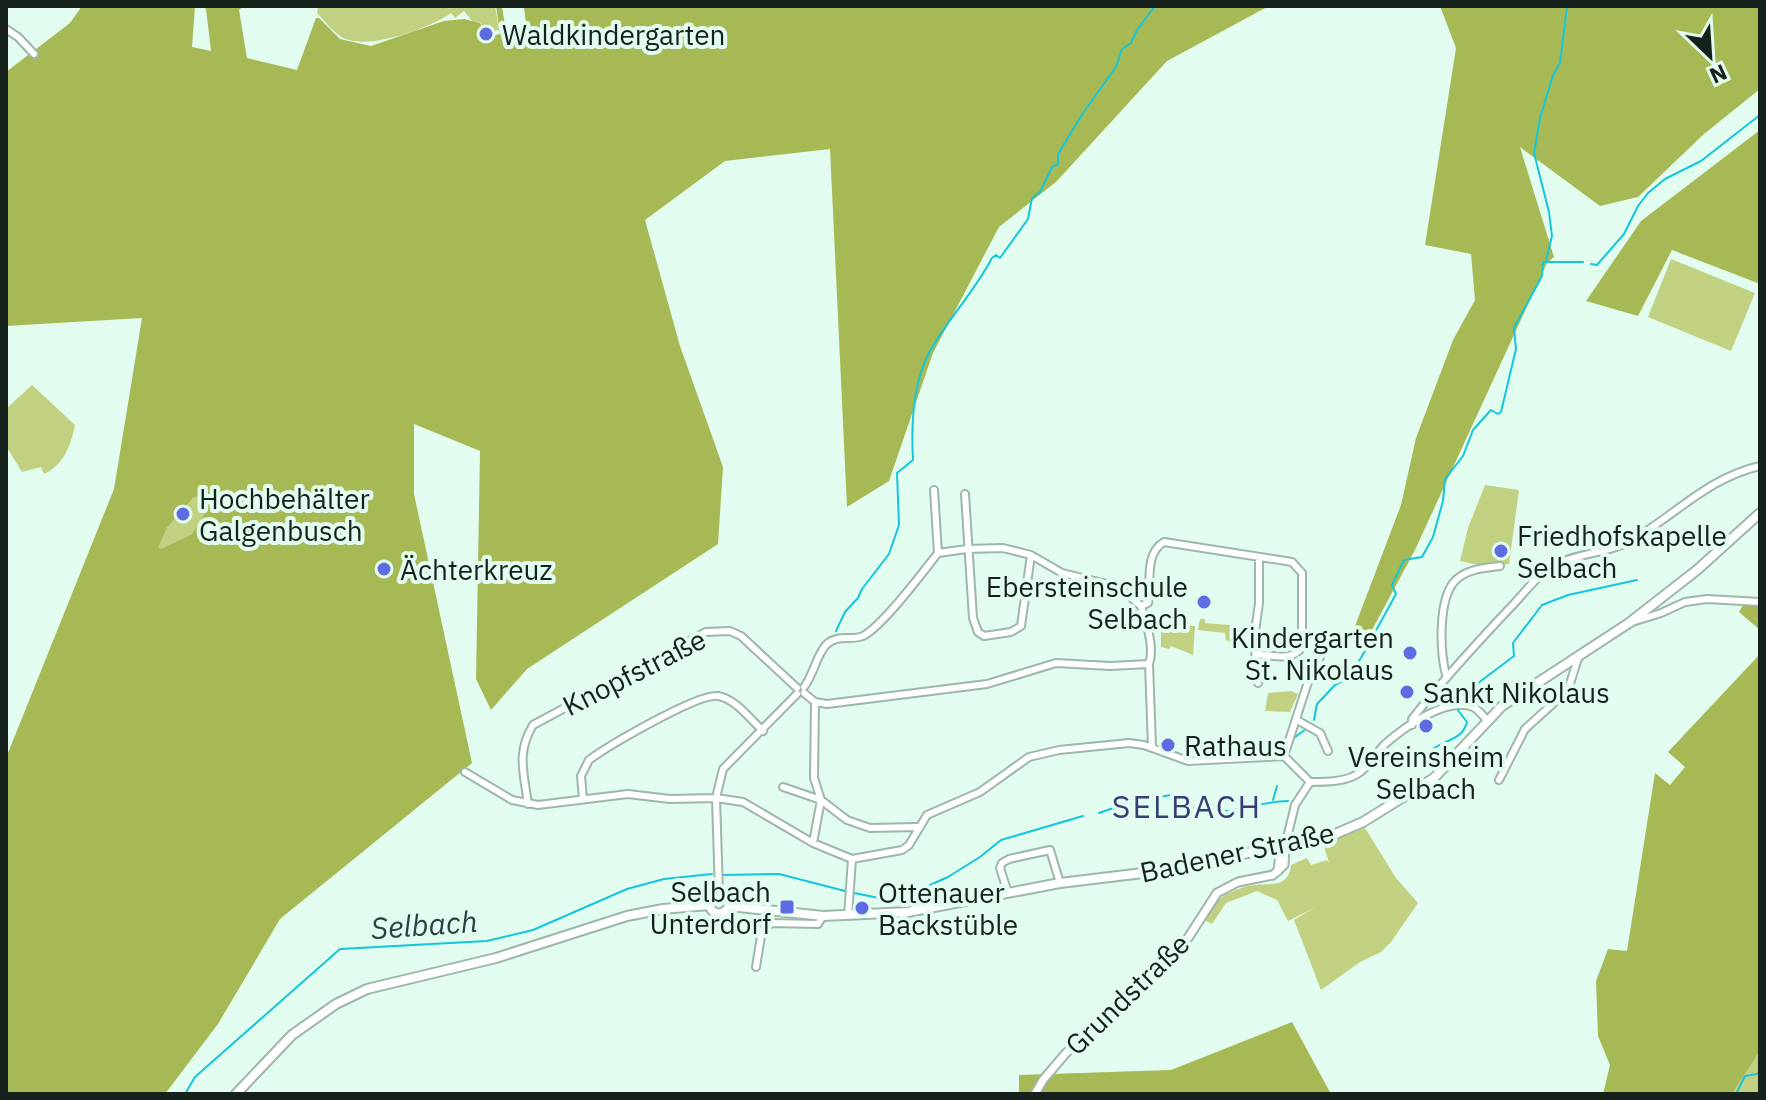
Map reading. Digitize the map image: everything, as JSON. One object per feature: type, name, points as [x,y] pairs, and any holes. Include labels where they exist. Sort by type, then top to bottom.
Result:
[{"type":"main road","name":"Badener Straße","points":[[729,906],[823,916],[908,912],[1060,883],[1168,870],[1333,835],[1363,822],[1414,791],[1450,762],[1502,706],[1629,623],[1697,570],[1760,513]]},
{"type":"main road","points":[[719,893],[727,897],[729,906],[719,914],[709,905],[713,896],[719,893]]},
{"type":"main road","points":[[236,1094],[292,1035],[336,1004],[367,989],[496,958],[627,916],[709,905]]},
{"type":"street","points":[[6,29],[34,54]]},
{"type":"street","points":[[1412,725],[1412,719],[1446,675],[1543,572],[1572,557],[1615,548],[1632,540],[1720,481],[1760,466]]},
{"type":"street","points":[[719,893],[716,798],[723,769],[813,676],[825,645],[836,638],[862,636],[889,613],[938,553],[934,490]]},
{"type":"street","points":[[965,494],[973,618],[978,632],[984,636],[1011,632],[1021,626],[1031,555]]},
{"type":"street","points":[[1141,606],[1148,603],[1152,555],[1156,546],[1164,542],[1292,562],[1301,570],[1302,647],[1291,657],[1256,654]]},
{"type":"street","points":[[938,553],[1003,548],[1031,555],[1062,573],[1119,587],[1141,606],[1151,658],[1152,747]]},
{"type":"street","points":[[1258,683],[1254,639],[1259,603],[1259,557]]},
{"type":"street","points":[[1446,675],[1442,660],[1443,622],[1446,599],[1453,583],[1477,569],[1500,566]]},
{"type":"street","points":[[1629,623],[1685,602],[1707,599],[1760,602]]},
{"type":"street","name":"Knopfstraße","points":[[528,804],[521,756],[523,741],[533,725],[706,632],[730,631],[741,636],[815,702]]},
{"type":"street","points":[[1284,756],[1307,685],[1325,646]]},
{"type":"street","points":[[1499,780],[1525,729],[1568,690],[1579,655]]},
{"type":"street","points":[[813,843],[821,800],[814,778],[815,702],[827,704],[987,684],[1056,663],[1110,666],[1149,664]]},
{"type":"street","points":[[583,799],[581,776],[589,760],[700,698],[721,697],[730,701],[763,731]]},
{"type":"street","points":[[465,772],[512,800],[528,804],[554,804],[628,794],[743,802],[813,843],[852,859],[902,850],[909,845],[917,827],[927,815],[980,792],[1029,757],[1081,747],[1129,743],[1152,747],[1171,757],[1188,761],[1284,756],[1310,782],[1341,780],[1358,773],[1386,744],[1442,707],[1474,707],[1487,720]]},
{"type":"street","points":[[1297,720],[1320,733],[1328,751]]},
{"type":"street","name":"Grundstraße","points":[[1035,1094],[1052,1068],[1188,938],[1217,893],[1238,882],[1269,876],[1278,871],[1286,861],[1285,846],[1295,805],[1310,782]]},
{"type":"street","points":[[783,787],[821,800],[847,820],[870,828],[917,827]]},
{"type":"street","points":[[1008,893],[1000,868],[1002,863],[1050,850],[1060,883]]},
{"type":"street","points":[[848,916],[852,859]]},
{"type":"street","points":[[756,967],[762,930],[766,926],[772,923],[818,924],[823,916]]},
{"type":"green space","points":[[82,6],[195,6],[192,47],[211,51],[206,9],[201,6],[244,6],[239,10],[247,58],[297,70],[316,18],[340,39],[371,46],[444,21],[464,19],[480,23],[488,37],[500,34],[496,6],[502,6],[506,32],[515,44],[520,44],[527,35],[524,6],[1269,6],[1167,61],[1056,182],[999,227],[933,353],[889,481],[847,507],[830,149],[725,161],[645,220],[680,346],[723,467],[718,544],[527,669],[491,710],[476,679],[480,451],[414,424],[414,494],[472,763],[280,919],[218,1024],[165,1094],[6,1094],[6,758],[114,489],[142,318],[6,326],[6,72],[70,23]],"holes":[[[216,495],[192,534],[161,549],[158,547],[167,528],[194,497]]]},
{"type":"green space","points":[[318,6],[447,6],[449,9],[452,6],[495,6],[499,30],[486,33],[481,23],[472,21],[464,11],[455,18],[451,13],[397,36],[365,42],[351,41],[331,28],[317,13]]},
{"type":"green space","points":[[1440,6],[1760,6],[1760,89],[1704,134],[1638,197],[1600,206],[1520,147],[1554,257],[1547,263],[1415,550],[1372,630],[1352,634],[1401,505],[1416,438],[1453,340],[1475,300],[1471,254],[1425,245],[1456,48]]},
{"type":"green space","points":[[1760,130],[1760,284],[1672,250],[1638,316],[1586,301],[1641,221]]},
{"type":"green space","points":[[1671,259],[1755,293],[1731,351],[1648,317]]},
{"type":"green space","points":[[32,385],[75,425],[66,454],[44,474],[41,467],[22,472],[6,446],[6,409]]},
{"type":"green space","points":[[1485,485],[1519,490],[1509,564],[1488,567],[1460,561],[1468,528]]},
{"type":"green space","points":[[217,494],[192,534],[161,549],[157,547],[167,528],[194,497]]},
{"type":"green space","points":[[1743,605],[1760,606],[1760,630],[1739,612]]},
{"type":"green space","points":[[1200,619],[1205,619],[1205,623],[1230,625],[1230,642],[1226,640],[1225,633],[1198,630]]},
{"type":"green space","points":[[1184,625],[1195,626],[1193,655],[1171,646],[1169,649],[1161,647],[1161,630],[1173,630]]},
{"type":"green space","points":[[1760,654],[1760,1051],[1732,1094],[1603,1094],[1610,1065],[1598,1036],[1596,981],[1608,949],[1627,951],[1655,773],[1670,785],[1685,767],[1668,752]]},
{"type":"green space","points":[[1291,691],[1298,694],[1290,712],[1265,711],[1268,693]]},
{"type":"green space","points":[[1365,828],[1396,878],[1418,903],[1381,952],[1360,962],[1321,990],[1294,920],[1316,907],[1288,921],[1277,900],[1257,891],[1226,903],[1212,924],[1204,920],[1228,893],[1248,886],[1279,883],[1287,878],[1291,865],[1307,858],[1311,865],[1327,860],[1329,863],[1323,843]]},
{"type":"green space","points":[[1292,1022],[1331,1094],[1019,1094],[1019,1075],[1171,1070]]},
{"type":"green space","points":[[1760,1051],[1760,1094],[1732,1094]]},
{"type":"waterway","points":[[836,631],[845,612],[889,554],[899,525],[897,473],[913,460],[914,404],[930,351],[992,258],[996,255],[1000,258],[1028,219],[1032,198],[1040,192],[1052,167],[1058,164],[1058,154],[1116,67],[1122,49],[1131,43],[1155,6]]},
{"type":"waterway","points":[[1546,260],[1552,236],[1534,153],[1540,118],[1553,75],[1560,63],[1567,6]]},
{"type":"waterway","points":[[1591,264],[1597,265],[1624,234],[1648,193],[1665,179],[1701,161],[1760,115]]},
{"type":"waterway","points":[[1314,720],[1317,704],[1335,685],[1346,679],[1361,658],[1396,594],[1392,585],[1404,560],[1422,557],[1433,537],[1443,501],[1445,479],[1463,456],[1473,430],[1491,410],[1498,414],[1501,412],[1516,349],[1514,328],[1542,276],[1543,262],[1583,262]]},
{"type":"waterway","name":"Selbach","points":[[1457,703],[1457,699],[1514,656],[1513,643],[1542,605],[1568,595],[1637,580]]},
{"type":"waterway","name":"Selbach","points":[[1396,761],[1418,757],[1459,735],[1467,722],[1457,709]]},
{"type":"waterway","points":[[1291,740],[1306,729]]},
{"type":"waterway","points":[[1273,800],[1277,786]]},
{"type":"waterway","name":"Selbach","points":[[1099,813],[1131,802],[1171,795],[1186,805],[1214,812],[1288,801]]},
{"type":"waterway","name":"Selbach","points":[[854,893],[894,901],[948,877],[1001,840],[1083,816]]},
{"type":"waterway","name":"Selbach","points":[[185,1094],[195,1077],[340,949],[487,941],[533,930],[627,889],[664,879],[712,874]]},
{"type":"waterway","name":"Selbach","points":[[722,875],[779,874],[845,891]]},
{"type":"waterway","points":[[1736,1094],[1745,1076],[1757,1074],[1760,1070]]},
{"type":"place","name":"Waldkindergarten","points":[[486,34]]},
{"type":"place","name":"Hochbehälter Galgenbusch","points":[[183,514]]},
{"type":"place","name":"Friedhofskapelle Selbach","points":[[1501,551]]},
{"type":"place","name":"Ächterkreuz","points":[[384,569]]},
{"type":"place","name":"Ebersteinschule Selbach","points":[[1204,602]]},
{"type":"place","name":"Kindergarten St. Nikolaus","points":[[1410,653]]},
{"type":"place","name":"Sankt Nikolaus","points":[[1407,692]]},
{"type":"place","name":"Vereinsheim Selbach","points":[[1426,726]]},
{"type":"place","name":"Rathaus","points":[[1168,745]]},
{"type":"place","name":"Selbach Unterdorf","points":[[787,907]]},
{"type":"place","name":"Ottenauer Backstüble","points":[[862,908]]},
{"type":"district","name":"SELBACH","points":[[1187,806]]}]
